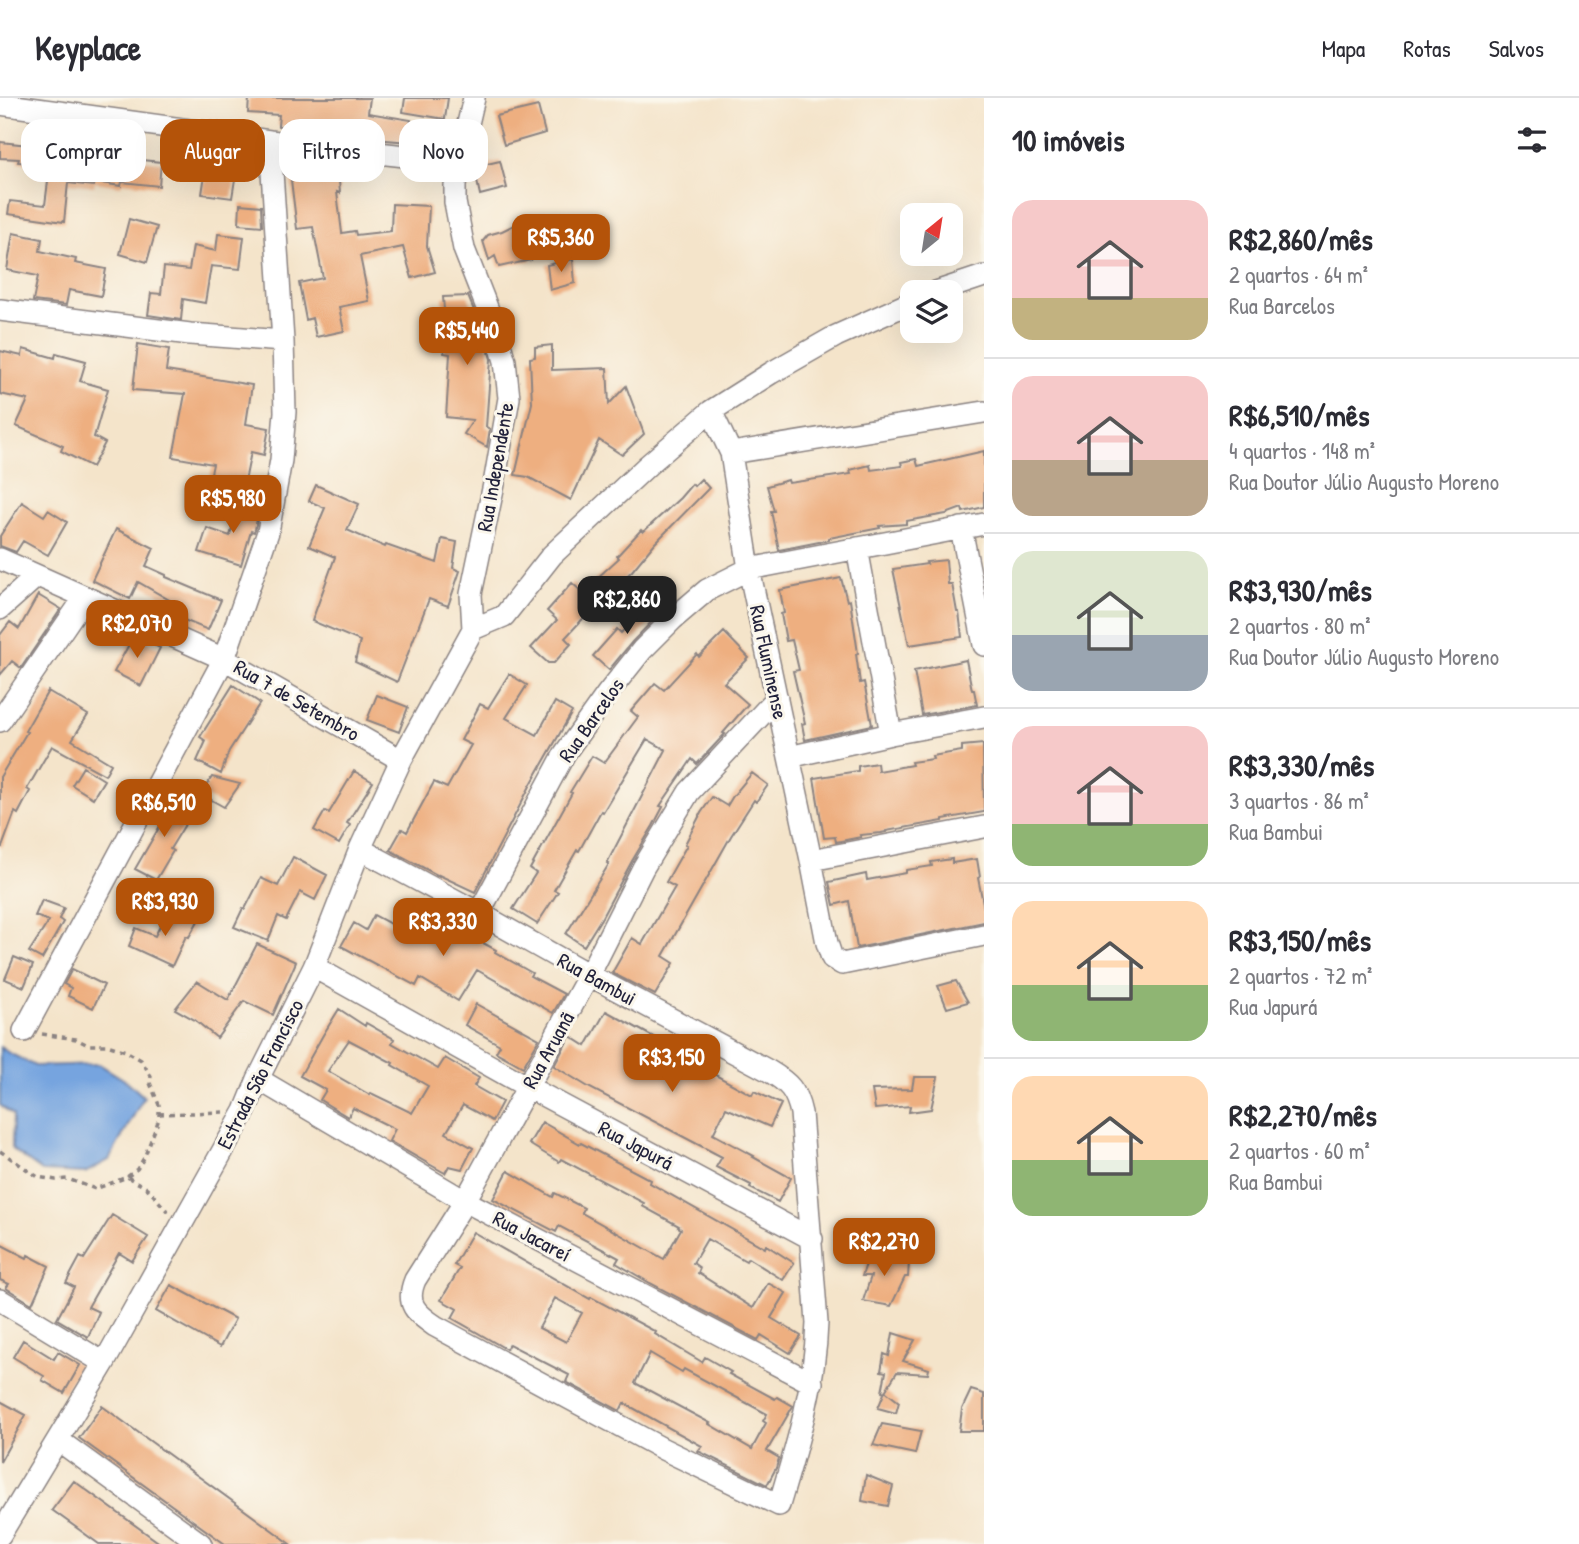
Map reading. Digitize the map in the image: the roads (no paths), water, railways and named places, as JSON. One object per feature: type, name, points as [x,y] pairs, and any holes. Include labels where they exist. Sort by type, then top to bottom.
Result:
[{"type":"street","name":"Rua Independente","points":[[469,119],[474,98]]},
{"type":"street","points":[[0,104],[270,141],[399,155]]},
{"type":"street","points":[[24,1031],[224,659],[268,532],[281,460],[285,412],[270,141]]},
{"type":"street","name":"Rua Independente","points":[[456,182],[455,202],[464,248],[505,361],[509,398],[471,594],[473,629]]},
{"type":"street","points":[[963,283],[984,276]]},
{"type":"street","points":[[473,629],[504,617],[552,555],[648,465],[712,411],[836,336],[900,307]]},
{"type":"street","points":[[0,310],[190,334],[283,341]]},
{"type":"street","name":"Rua Fluminense","points":[[712,411],[731,453],[749,569],[832,958],[842,964],[984,935]]},
{"type":"street","points":[[731,453],[984,412]]},
{"type":"street","name":"Rua Barcelos","points":[[479,913],[565,753],[642,650],[707,590],[749,569],[984,523]]},
{"type":"street","points":[[961,528],[984,645]]},
{"type":"street","points":[[858,548],[891,734]]},
{"type":"street","name":"Rua 7 de Setembro","points":[[0,559],[224,659],[401,760]]},
{"type":"street","points":[[0,609],[37,576]]},
{"type":"street","points":[[0,721],[85,597]]},
{"type":"street","name":"Estrada São Francisco","points":[[0,1535],[104,1363],[244,1111],[314,967],[360,849],[401,760],[473,629]]},
{"type":"street","name":"Rua Aruanã","points":[[777,698],[689,792],[643,868],[589,975],[466,1201],[415,1280],[411,1297],[416,1311],[435,1326],[663,1449],[779,1505]]},
{"type":"street","points":[[789,757],[984,717]]},
{"type":"street","points":[[811,860],[984,827]]},
{"type":"street","name":"Rua Bambui","points":[[360,849],[769,1071],[789,1085],[798,1100],[801,1112],[817,1323],[812,1383],[779,1505]]},
{"type":"street","name":"Rua Japurá","points":[[314,967],[528,1087],[812,1239]]},
{"type":"street","name":"Rua Jacareí","points":[[258,1079],[466,1201],[812,1383]]},
{"type":"street","points":[[0,1300],[104,1363]]},
{"type":"street","points":[[58,1440],[201,1544]]},
{"type":"water","points":[[0,1047],[35,1066],[99,1064],[128,1082],[144,1097],[109,1160],[85,1173],[42,1171],[12,1149],[13,1115],[0,1105]]}]
